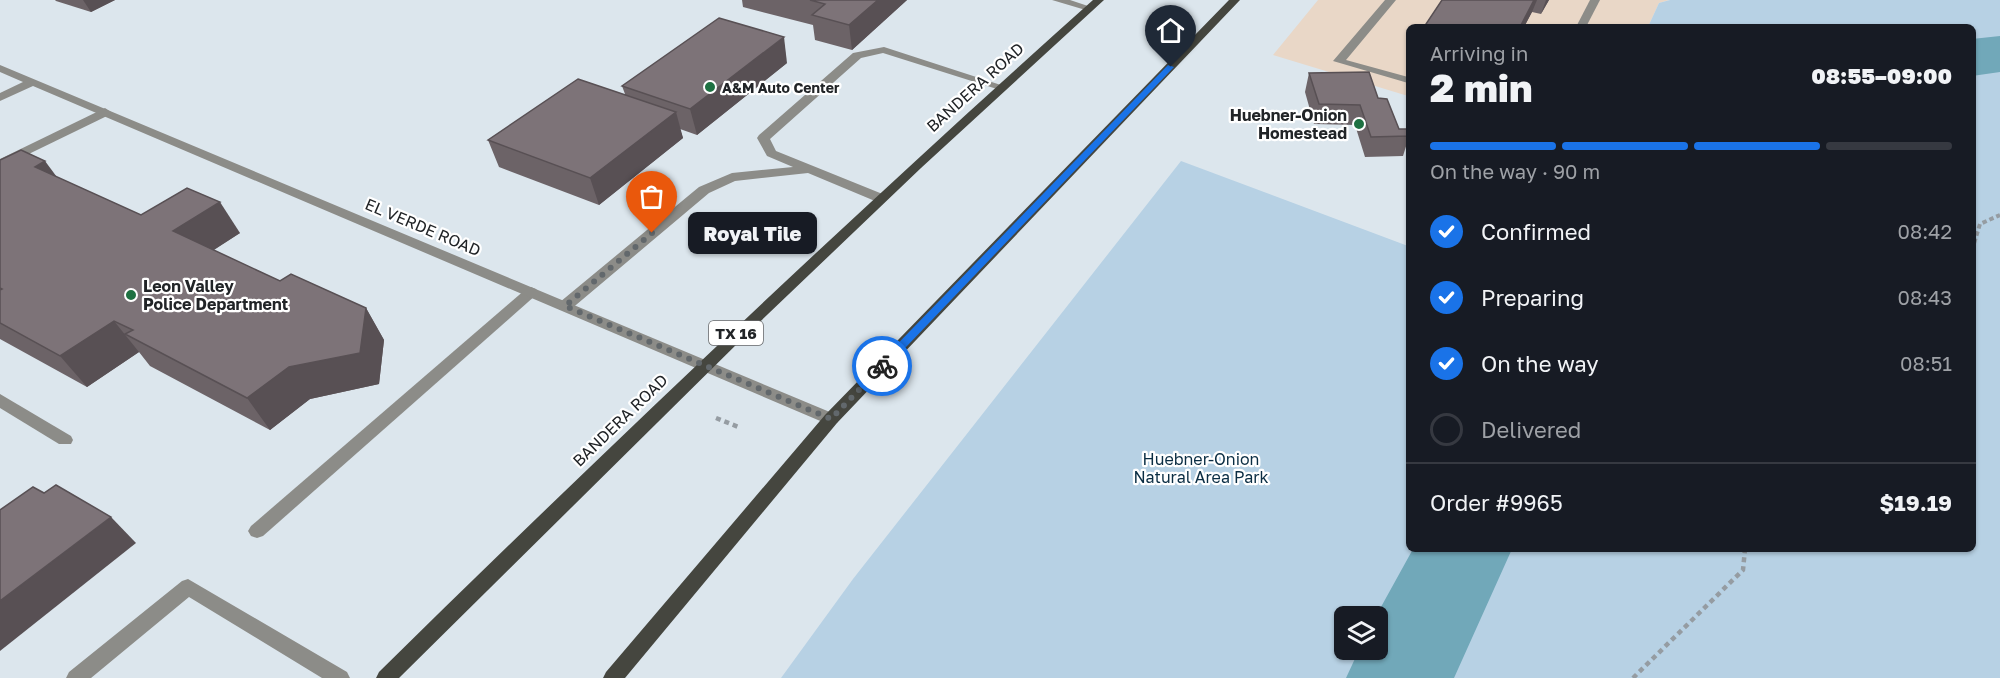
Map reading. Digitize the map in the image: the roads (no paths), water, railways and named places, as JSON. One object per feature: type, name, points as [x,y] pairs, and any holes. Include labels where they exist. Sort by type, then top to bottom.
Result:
[{"type":"main road","points":[[613,678],[831,419],[1235,0]]},
{"type":"main road","name":"BANDERA ROAD","points":[[386,678],[703,365],[880,198],[1094,4]]},
{"type":"street","points":[[1058,0],[1094,4]]},
{"type":"street","points":[[1391,0],[1340,61],[1406,79]]},
{"type":"street","points":[[1583,24],[1595,0]]},
{"type":"street","points":[[880,198],[771,153],[764,138],[857,55],[884,50],[1001,87]]},
{"type":"street","name":"EL VERDE ROAD","points":[[0,68],[831,419]]},
{"type":"street","points":[[0,97],[33,82]]},
{"type":"street","points":[[0,164],[105,112]]},
{"type":"street","points":[[565,306],[704,190],[732,177],[810,169]]},
{"type":"street","points":[[257,531],[531,292]]},
{"type":"street","points":[[0,400],[65,440]]},
{"type":"street","points":[[76,678],[188,587],[340,678]]},
{"type":"waterway","points":[[1976,57],[2000,54]]},
{"type":"waterway","points":[[1400,678],[1462,552]]},
{"type":"place","name":"A&M Auto Center","points":[[710,87]]},
{"type":"place","name":"Huebner-Onion Homestead","points":[[1359,124]]},
{"type":"place","name":"Royal Tile","points":[[652,233]]},
{"type":"place","name":"Leon Valley Police Department","points":[[131,295]]},
{"type":"park label","name":"Huebner-Onion Natural Area Park","points":[[1201,468]]}]
